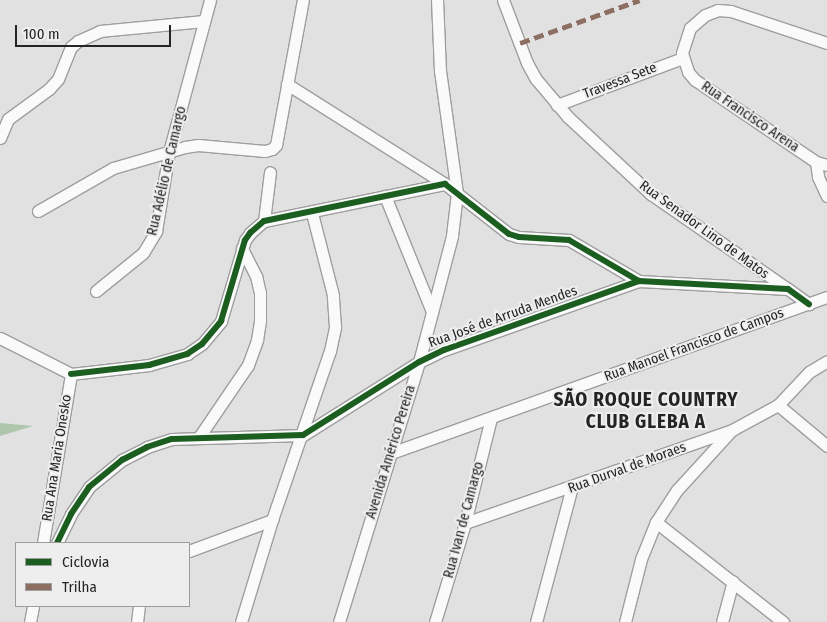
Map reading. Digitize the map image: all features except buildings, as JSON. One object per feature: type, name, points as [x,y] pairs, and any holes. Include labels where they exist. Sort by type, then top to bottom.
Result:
[{"type":"street","name":"Rua Adélio de Camargo","points":[[96,291],[134,261],[150,244],[159,216],[169,152],[210,0]]},
{"type":"street","points":[[38,211],[113,168],[169,152],[198,145],[265,151],[272,149],[276,145],[303,0]]},
{"type":"street","name":"Avenida Américo Pereira","points":[[339,622],[419,362],[449,254],[457,193],[439,62],[437,0]]},
{"type":"street","name":"Rua Senador Lino de Matos","points":[[503,0],[527,62],[536,79],[557,105],[650,194],[788,289]]},
{"type":"street","points":[[683,58],[685,41],[690,28],[705,15],[718,10],[732,11],[827,43]]},
{"type":"street","points":[[0,138],[8,119],[49,89],[58,79],[71,47],[78,41],[100,31],[204,21]]},
{"type":"street","name":"Travessa Sete","points":[[557,105],[683,58]]},
{"type":"street","name":"Rua Francisco Arena","points":[[683,58],[688,72],[695,80],[822,163]]},
{"type":"street","points":[[287,84],[445,184],[509,234],[519,237],[546,237],[569,240],[639,281]]},
{"type":"street","points":[[822,163],[818,177],[827,196]]},
{"type":"street","points":[[264,221],[270,172]]},
{"type":"street","points":[[0,334],[5,341],[71,374],[149,365],[187,354],[202,344],[221,321],[242,248],[250,232],[264,221],[312,213],[445,184]]},
{"type":"street","points":[[385,196],[432,312]]},
{"type":"street","points":[[241,622],[272,520],[324,375],[335,327],[333,295],[312,213]]},
{"type":"street","points":[[199,437],[248,365],[257,340],[260,320],[260,293],[256,276],[242,248]]},
{"type":"street","name":"Rua José de Arruda Mendes","points":[[302,435],[419,362],[444,350],[639,281],[788,289]]},
{"type":"street","points":[[788,289],[809,304]]},
{"type":"street","name":"Rua Manoel Francisco de Campos","points":[[391,453],[827,297]]},
{"type":"street","name":"Rua Durval de Moraes","points":[[465,523],[572,488],[732,430],[778,405],[809,372],[827,361]]},
{"type":"street","name":"Rua Ana Maria Onesko","points":[[43,542],[71,374]]},
{"type":"street","points":[[778,405],[827,446]]},
{"type":"street","name":"Rua Ivan de Camargo","points":[[435,622],[465,523],[491,418]]},
{"type":"street","points":[[625,622],[641,559],[656,522],[677,490],[732,430]]},
{"type":"street","points":[[58,542],[80,498],[103,474],[147,447],[172,439],[302,435]]},
{"type":"street","points":[[536,622],[572,488]]},
{"type":"street","points":[[190,550],[272,520]]},
{"type":"street","points":[[656,522],[783,622]]},
{"type":"street","points":[[722,622],[733,581]]},
{"type":"street","points":[[30,622],[33,607]]},
{"type":"street","points":[[137,622],[139,607]]},
{"type":"green space","points":[[0,423],[33,426],[0,436]]},
{"type":"marked path","points":[[520,43],[640,0]]},
{"type":"cycle path","points":[[71,374],[149,365],[187,354],[202,344],[221,321],[245,240],[264,221],[445,184],[509,234],[519,237],[569,240],[639,281]]},
{"type":"cycle path","points":[[57,542],[71,514],[89,487],[122,460],[147,447],[172,439],[303,435],[419,362],[444,350],[639,281],[788,289],[809,304]]},
{"type":"district","name":"SÃO ROQUE COUNTRY CLUB GLEBA A","points":[[646,411]]}]
